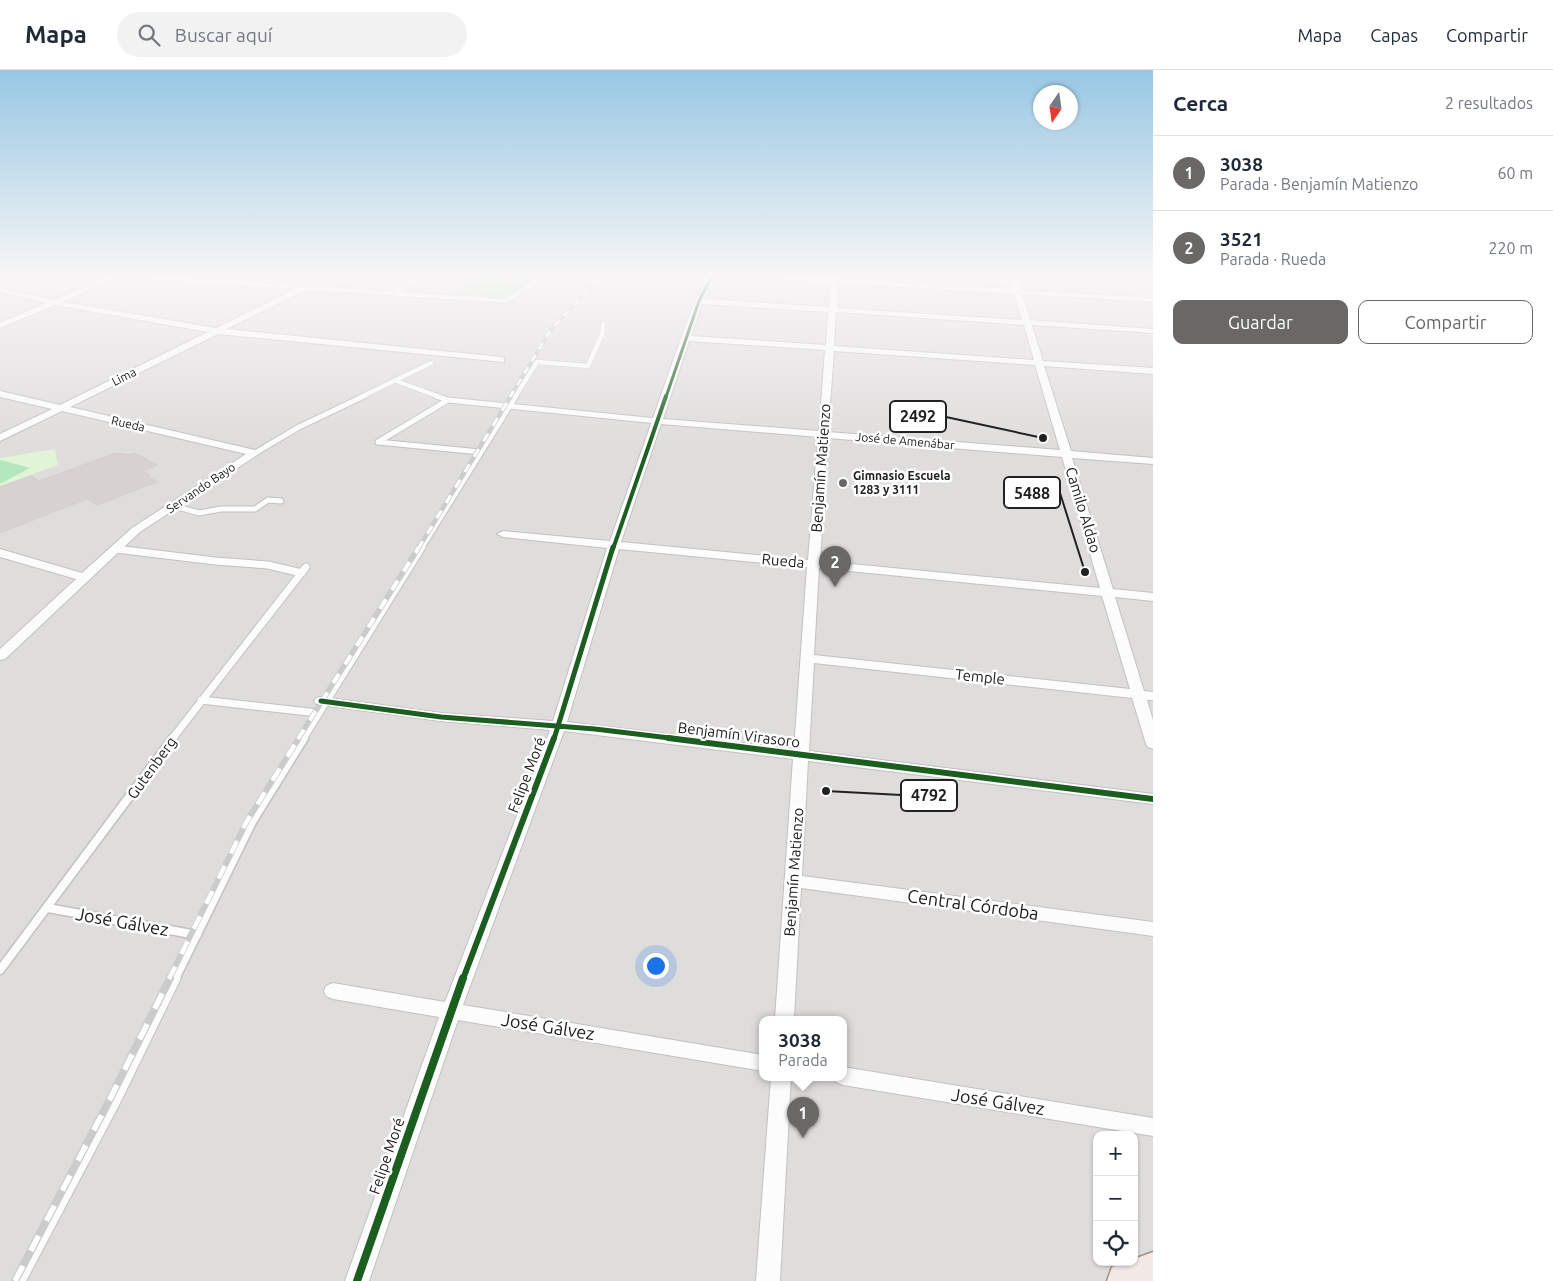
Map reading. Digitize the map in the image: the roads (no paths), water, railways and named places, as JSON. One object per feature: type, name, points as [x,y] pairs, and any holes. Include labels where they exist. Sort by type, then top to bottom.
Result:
[{"type":"main road","points":[[1126,1281],[1153,1271]]},
{"type":"street","name":"Lima","points":[[0,438],[211,333]]},
{"type":"street","points":[[240,333],[501,360]]},
{"type":"street","name":"Felipe Moré","points":[[357,1281],[451,1011],[559,726],[614,545],[688,333]]},
{"type":"street","name":"Benjamín Matienzo","points":[[784,1016],[807,658],[831,333]]},
{"type":"street","name":"Camilo Aldao","points":[[1030,333],[1153,744]]},
{"type":"street","points":[[686,338],[1153,371]]},
{"type":"street","name":"Rueda","points":[[0,394],[255,453]]},
{"type":"street","name":"José de Amenábar","points":[[657,421],[1153,461]]},
{"type":"street","name":"Servando Bayo","points":[[0,656],[136,530],[255,453]]},
{"type":"street","name":"Rueda","points":[[503,534],[1153,597]]},
{"type":"street","points":[[0,553],[86,578]]},
{"type":"street","name":"Temple","points":[[807,658],[1153,696]]},
{"type":"street","name":"Benjamín Virasoro","points":[[321,705],[559,726],[1153,799]]},
{"type":"street","name":"Central Córdoba","points":[[793,881],[1153,929]]},
{"type":"street","name":"José Gálvez","points":[[333,991],[759,1061]]},
{"type":"street","name":"José Gálvez","points":[[847,1077],[1153,1128]]},
{"type":"street","points":[[768,1281],[781,1081]]},
{"type":"lane","points":[[20,1281],[114,1103],[252,822],[321,705],[537,362],[588,366],[603,333]]},
{"type":"lane","name":"Servando Bayo","points":[[255,453],[298,427],[431,363]]},
{"type":"lane","points":[[396,381],[448,400],[657,421]]},
{"type":"lane","points":[[448,400],[378,442],[480,452]]},
{"type":"lane","points":[[174,506],[199,513],[221,509],[255,509],[268,500],[281,501]]},
{"type":"lane","name":"Gutenberg","points":[[0,970],[201,700],[304,570],[116,548]]},
{"type":"lane","name":"Benjamín Virasoro","points":[[201,700],[321,705]]},
{"type":"lane","name":"José Gálvez","points":[[48,908],[197,935]]},
{"type":"railway","points":[[510,397],[549,333]]},
{"type":"railway","points":[[418,549],[511,396]]},
{"type":"railway","points":[[298,739],[419,547]]},
{"type":"railway","points":[[169,979],[247,821],[299,738]]},
{"type":"railway","points":[[15,1281],[109,1101],[170,978]]},
{"type":"place","name":"2492","points":[[1043,438]]},
{"type":"place","name":"Gimnasio Escuela 1283 y 3111","points":[[843,483]]},
{"type":"place","name":"5488","points":[[1085,572]]},
{"type":"place","name":"3521","points":[[835,587]]},
{"type":"place","name":"4792","points":[[826,791]]},
{"type":"place","name":"3038","points":[[803,1138]]}]
